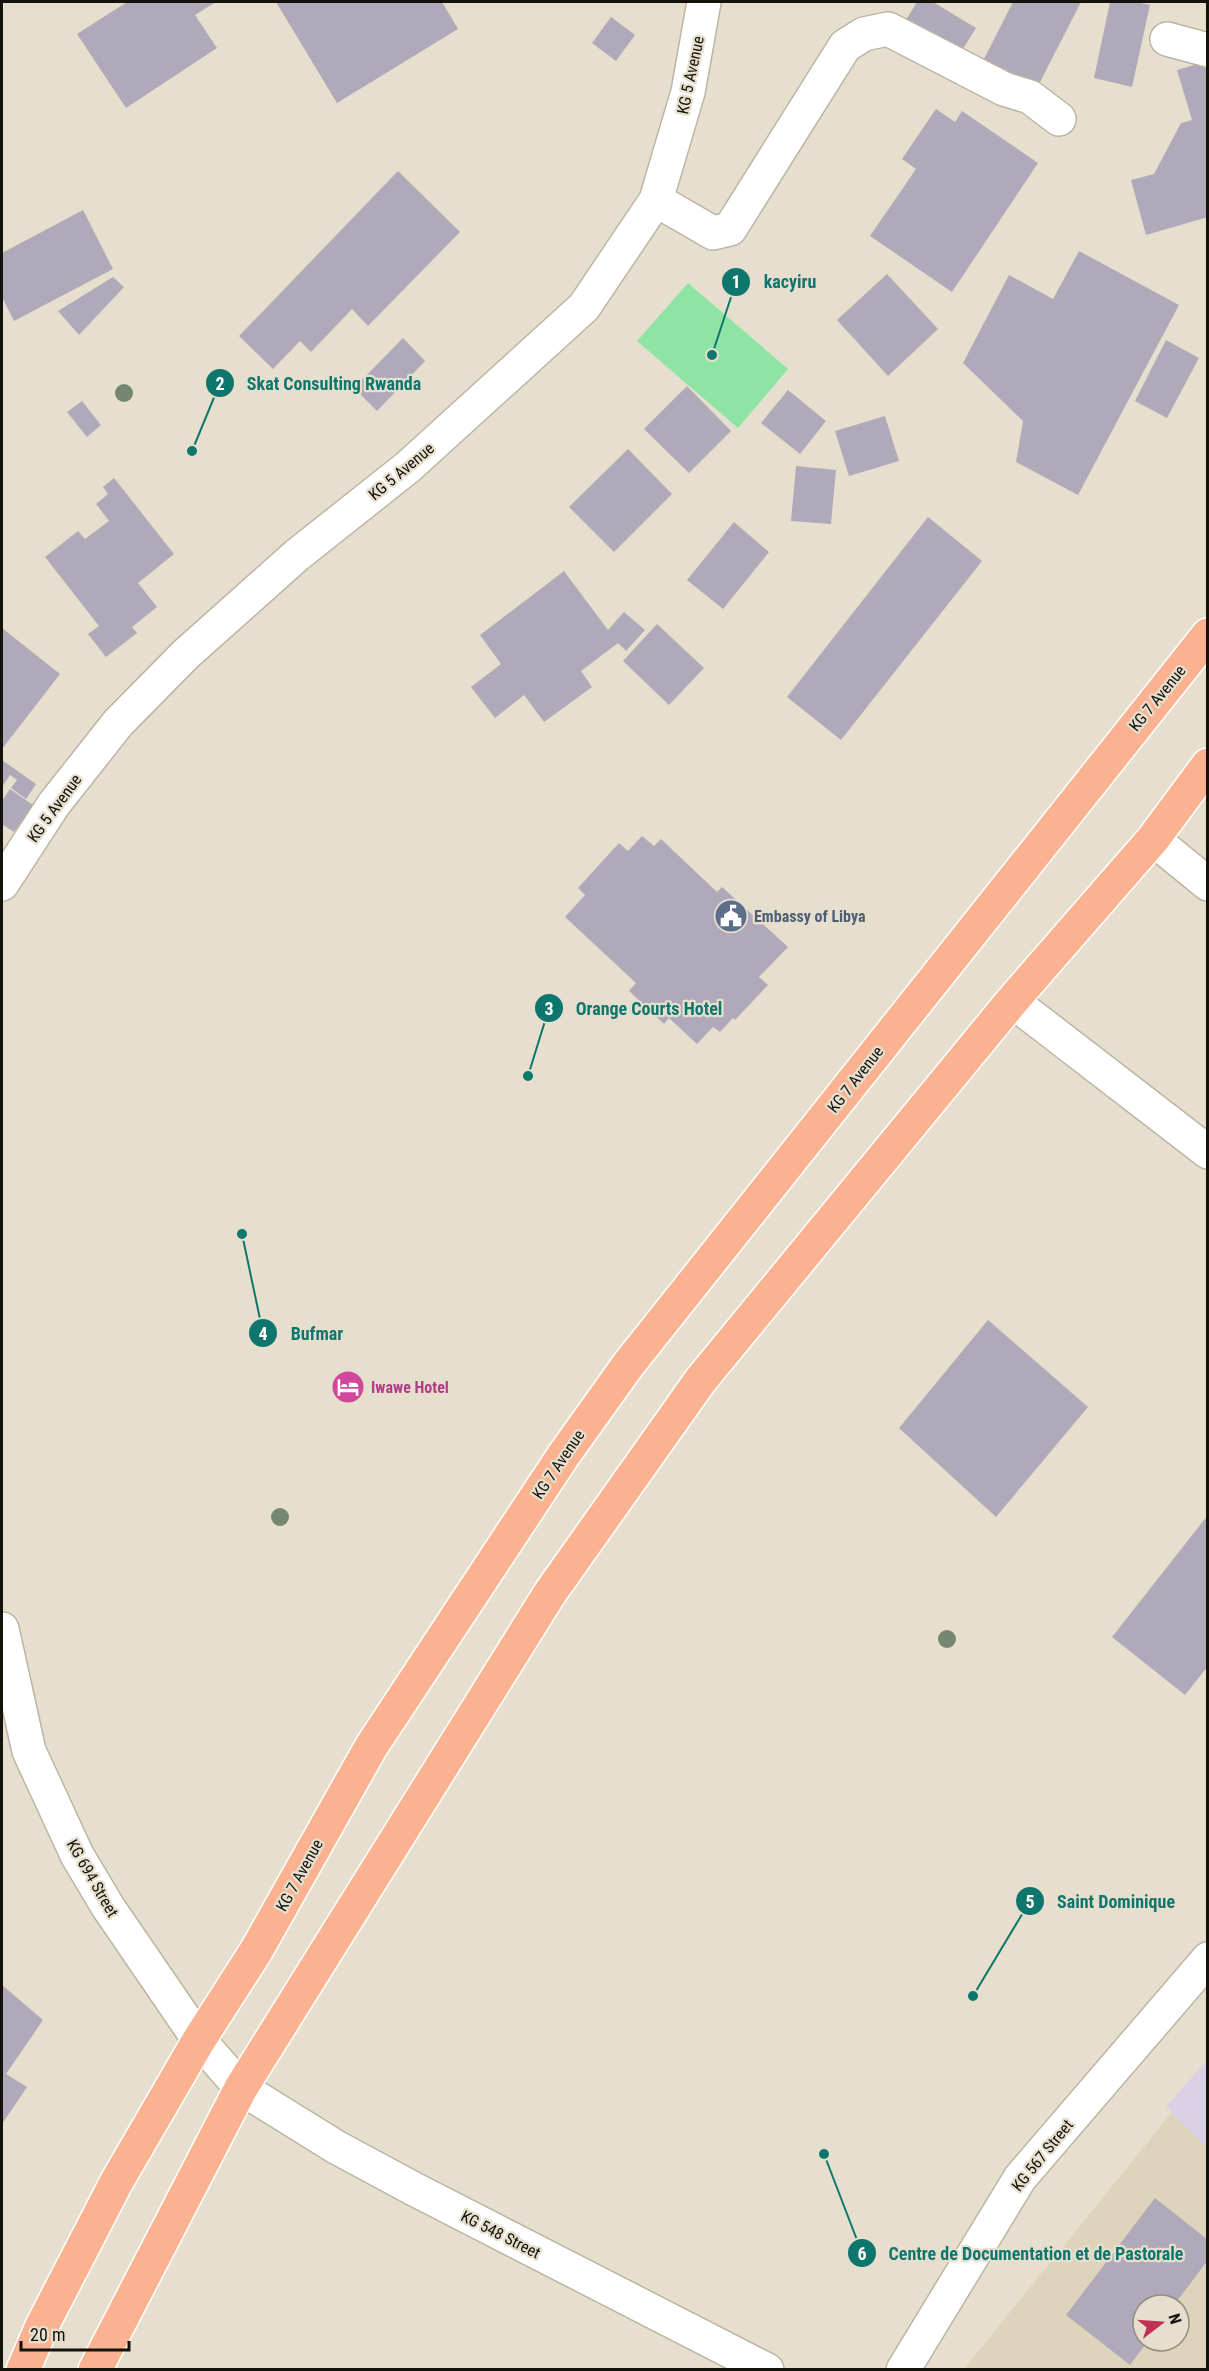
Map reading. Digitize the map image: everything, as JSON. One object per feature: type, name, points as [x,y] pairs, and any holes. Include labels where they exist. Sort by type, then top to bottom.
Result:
[{"type":"main road","name":"KG 7 Avenue","points":[[23,2370],[42,2326],[117,2181],[199,2040],[256,1951],[371,1747],[563,1456],[628,1365],[1208,635]]},
{"type":"main road","points":[[95,2370],[241,2088],[550,1593],[700,1381],[1012,1001],[1153,839],[1208,765]]},
{"type":"street","name":"KG 5 Avenue","points":[[2,884],[54,804],[118,723],[186,654],[297,555],[408,467],[584,306],[656,200],[688,92],[704,2]]},
{"type":"street","points":[[656,200],[712,233],[730,229],[834,60],[845,46],[864,34],[872,32],[888,29],[1004,88],[1030,98],[1059,119]]},
{"type":"street","points":[[1167,39],[1208,50]]},
{"type":"street","points":[[1153,839],[1208,884]]},
{"type":"street","points":[[1012,1001],[1208,1152]]},
{"type":"street","name":"KG 694 Street","points":[[2,1636],[29,1751],[77,1855],[108,1907],[199,2040],[241,2088]]},
{"type":"street","name":"KG 567 Street","points":[[903,2370],[1020,2178],[1208,1959]]},
{"type":"street","name":"KG 548 Street","points":[[241,2088],[336,2147],[414,2189],[767,2370]]},
{"type":"shaded area","points":[[1207,2060],[1207,2147],[1166,2107]]},
{"type":"shaded area","points":[[1207,2069],[1207,2369],[964,2369]]},
{"type":"green space","points":[[688,283],[788,369],[738,428],[637,341]]},
{"type":"building","points":[[127,2],[216,2],[195,15],[217,48],[126,108],[77,34]]},
{"type":"building","points":[[276,2],[442,2],[458,29],[337,103]]},
{"type":"building","points":[[917,2],[933,2],[976,28],[956,60],[902,26]]},
{"type":"building","points":[[1013,2],[1081,2],[1038,86],[984,59]]},
{"type":"building","points":[[1110,2],[1137,2],[1150,5],[1132,87],[1094,78]]},
{"type":"building","points":[[611,17],[635,35],[616,61],[592,43]]},
{"type":"building","points":[[1208,61],[1208,217],[1146,235],[1131,180],[1154,174],[1181,123],[1192,120],[1177,70]]},
{"type":"building","points":[[936,109],[955,122],[962,111],[1038,163],[952,292],[870,236],[916,169],[902,159]]},
{"type":"building","points":[[398,171],[460,232],[368,326],[352,309],[311,352],[300,341],[273,369],[239,336]]},
{"type":"building","points":[[83,210],[113,269],[14,321],[2,297],[2,253]]},
{"type":"building","points":[[1079,251],[1179,305],[1078,495],[1016,462],[1023,421],[963,363],[1009,275],[1053,299]]},
{"type":"building","points":[[887,274],[938,329],[888,376],[837,320]]},
{"type":"building","points":[[113,277],[124,287],[79,335],[58,311]]},
{"type":"building","points":[[403,338],[425,361],[377,411],[354,388]]},
{"type":"building","points":[[1166,340],[1199,358],[1167,418],[1135,401]]},
{"type":"building","points":[[687,386],[731,431],[689,473],[644,429]]},
{"type":"building","points":[[788,390],[826,421],[800,454],[761,423]]},
{"type":"building","points":[[82,401],[101,425],[87,437],[67,412]]},
{"type":"building","points":[[885,416],[899,461],[849,476],[835,431]]},
{"type":"building","points":[[628,449],[672,494],[614,552],[569,507]]},
{"type":"building","points":[[796,466],[836,470],[831,524],[791,521]]},
{"type":"building","points":[[114,478],[174,554],[138,583],[157,607],[132,627],[137,633],[106,657],[88,634],[99,626],[45,557],[78,531],[85,539],[109,521],[96,504],[108,494],[103,487]]},
{"type":"building","points":[[928,517],[982,561],[841,740],[787,697]]},
{"type":"building","points":[[734,522],[769,552],[723,609],[687,580]]},
{"type":"building","points":[[564,571],[608,630],[624,612],[645,630],[626,651],[618,643],[581,671],[592,687],[544,722],[524,695],[495,718],[471,687],[501,664],[480,635]]},
{"type":"building","points":[[657,624],[704,668],[669,705],[623,661]]},
{"type":"building","points":[[2,628],[60,674],[2,749]]},
{"type":"building","points":[[2,760],[36,784],[26,799],[11,788],[17,780],[10,775],[2,787]]},
{"type":"building","points":[[10,789],[33,805],[14,832],[2,824],[2,801]]},
{"type":"building","points":[[642,836],[654,846],[661,839],[717,892],[722,887],[788,947],[759,977],[768,985],[735,1020],[733,1018],[720,1032],[713,1027],[697,1044],[669,1018],[664,1024],[629,991],[636,983],[565,917],[585,895],[578,888],[619,843],[628,851]]},
{"type":"building","points":[[988,1320],[1088,1407],[996,1517],[899,1428]]},
{"type":"building","points":[[1208,1515],[1208,1666],[1185,1695],[1112,1637]]},
{"type":"building","points":[[2,1985],[43,2020],[6,2074],[27,2087],[2,2124]]},
{"type":"building","points":[[1155,2198],[1208,2240],[1208,2260],[1183,2293],[1131,2293],[1131,2353],[1139,2353],[1130,2365],[1066,2315]]},
{"type":"place","name":"kacyiru","points":[[712,355]]},
{"type":"place","name":"Skat Consulting Rwanda","points":[[192,451]]},
{"type":"place","name":"Embassy of Libya","points":[[731,916]]},
{"type":"place","name":"Orange Courts Hotel","points":[[528,1076]]},
{"type":"place","name":"Bufmar","points":[[242,1234]]},
{"type":"place","name":"Iwawe Hotel","points":[[348,1387]]},
{"type":"place","name":"Saint Dominique","points":[[973,1996]]},
{"type":"place","name":"Centre de Documentation et de Pastorale","points":[[824,2154]]}]
